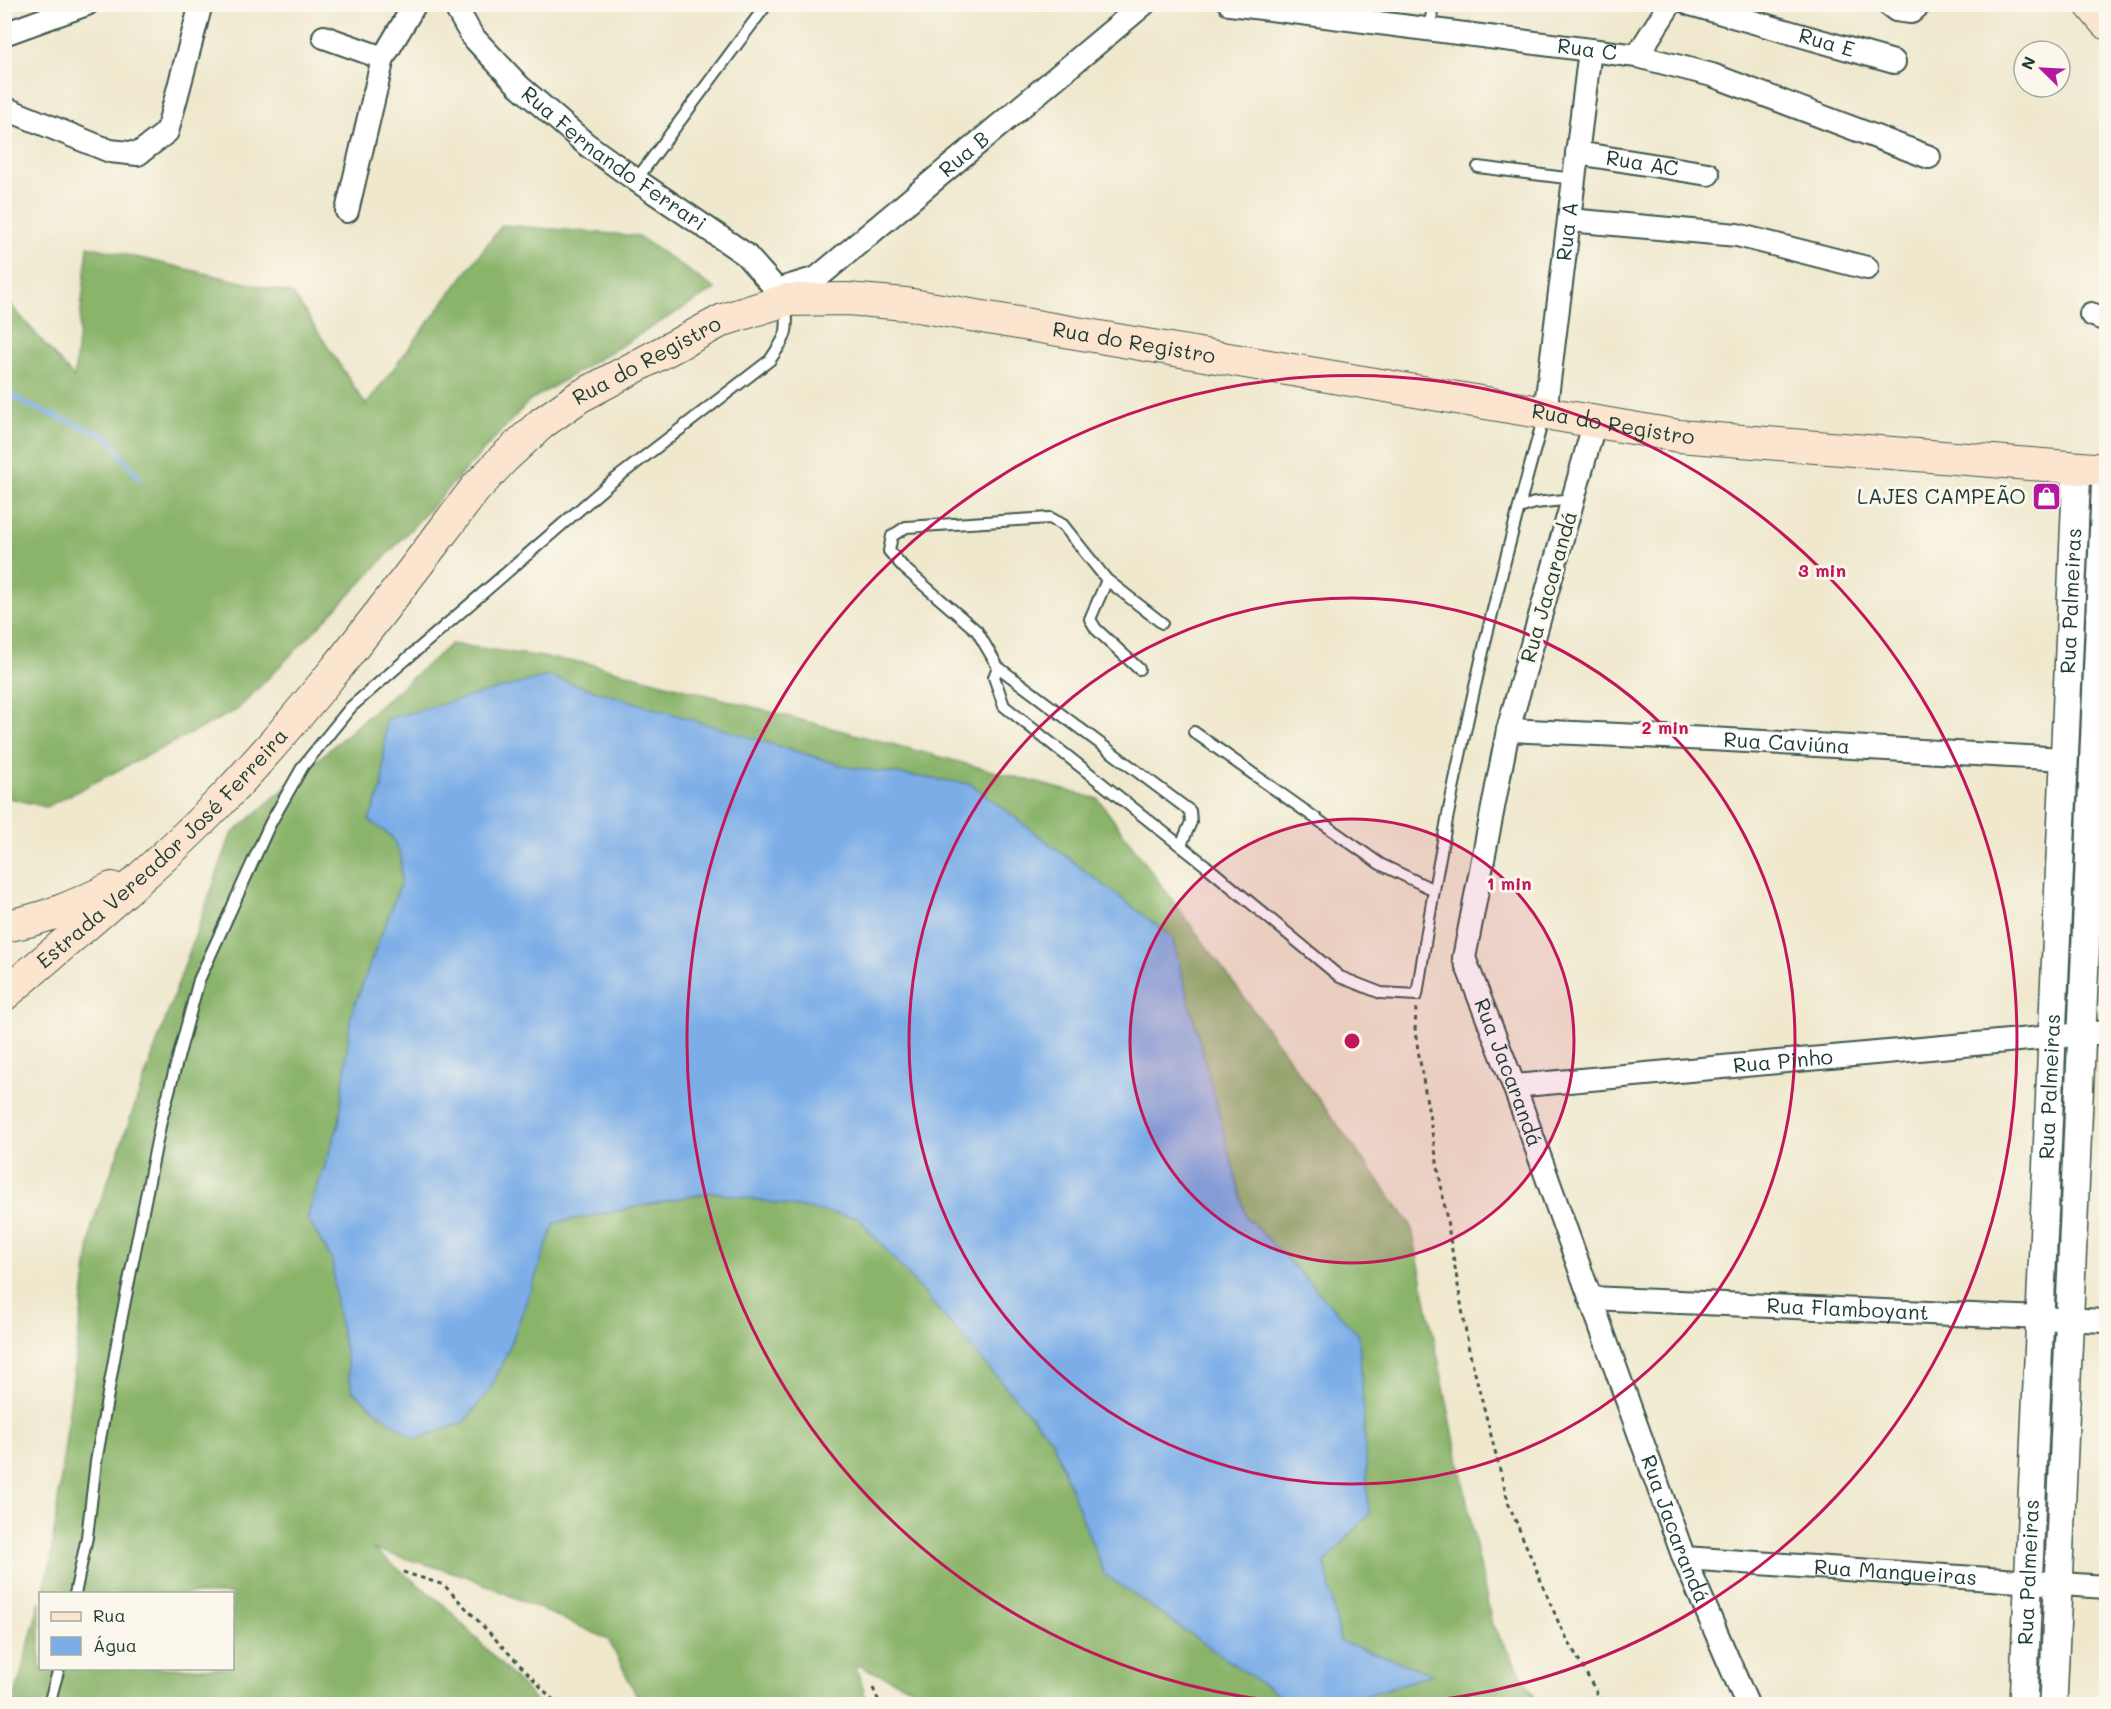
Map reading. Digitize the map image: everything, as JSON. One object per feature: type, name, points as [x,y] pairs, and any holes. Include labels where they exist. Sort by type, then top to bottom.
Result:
[{"type":"main road","points":[[2090,4],[2106,23]]},
{"type":"main road","name":"Rua do Registro","points":[[315,696],[475,489],[542,423],[579,397],[723,320],[782,295],[906,304],[1679,435],[2097,470]]},
{"type":"main road","name":"Estrada Vereador José Ferreira","points":[[4,995],[148,870],[219,803],[315,696]]},
{"type":"main road","points":[[4,926],[36,920],[77,905],[148,870]]},
{"type":"street","points":[[4,34],[87,4]]},
{"type":"street","points":[[4,108],[110,151],[138,154],[167,132],[201,4]]},
{"type":"street","points":[[347,211],[383,58],[416,4]]},
{"type":"street","name":"Rua Fernando Ferrari","points":[[454,4],[472,36],[519,86],[586,144],[745,254],[782,295]]},
{"type":"street","name":"Rua B","points":[[782,295],[817,278],[1144,4]]},
{"type":"street","name":"Rua C","points":[[1230,4],[1637,56],[1712,75],[1929,157]]},
{"type":"street","points":[[1637,56],[1670,4]]},
{"type":"street","name":"Rua E","points":[[1690,4],[1894,62]]},
{"type":"street","points":[[1888,4],[1896,10],[1911,12],[1920,4]]},
{"type":"street","points":[[324,37],[383,58]]},
{"type":"street","name":"Rua A","points":[[1545,413],[1590,50]]},
{"type":"street","name":"Rua AC","points":[[1577,153],[1708,174]]},
{"type":"street","points":[[1569,220],[1737,235],[1867,268]]},
{"type":"street","name":"Rua Jacarandá","points":[[1595,421],[1508,730],[1464,958],[1514,1086],[1684,1558],[1747,1704]]},
{"type":"street","name":"Rua Palmeiras","points":[[2023,1704],[2065,759],[2097,470]]},
{"type":"street","name":"Rua Palmeiras","points":[[2053,1704],[2069,1319],[2095,1033],[2100,792],[2097,470]]},
{"type":"street","name":"Rua Caviúna","points":[[1508,730],[2065,759]]},
{"type":"street","name":"Rua Pinho","points":[[1514,1086],[2053,1035],[2095,1033]]},
{"type":"street","name":"Rua Flamboyant","points":[[1590,1298],[2106,1321]]},
{"type":"street","name":"Rua Mangueiras","points":[[1684,1558],[2106,1587]]},
{"type":"lane","points":[[636,180],[767,4]]},
{"type":"lane","points":[[1431,30],[1432,4]]},
{"type":"lane","points":[[1478,167],[1574,179]]},
{"type":"lane","points":[[75,1592],[87,1536],[96,1462],[120,1326],[161,1121],[199,980],[270,824],[303,766],[351,707],[609,484],[770,360],[783,342],[788,330],[782,295]]},
{"type":"lane","points":[[998,667],[994,677],[1004,706],[1181,845],[1340,977],[1381,993],[1417,995],[1432,889],[1477,678],[1545,413]]},
{"type":"lane","points":[[1519,508],[1535,502],[1573,499]]},
{"type":"lane","points":[[1162,623],[1107,580],[1062,525],[1050,518],[906,527],[892,536],[890,551],[904,568],[977,631],[998,667],[1190,812],[1191,822],[1181,845]]},
{"type":"lane","points":[[1107,580],[1090,619],[1096,629],[1139,669]]},
{"type":"lane","points":[[1194,732],[1380,864],[1432,889]]},
{"type":"lane","points":[[49,1704],[58,1670]]},
{"type":"path","points":[[1417,995],[1415,1032],[1469,1350],[1509,1505],[1560,1626],[1603,1704]]},
{"type":"path","points":[[403,1572],[444,1585],[557,1704]]},
{"type":"path","points":[[873,1688],[880,1704]]},
{"type":"green space","points":[[502,225],[638,236],[715,289],[529,401],[361,583],[237,710],[46,807],[5,797],[5,298],[74,378],[88,246],[293,294],[366,405]]},
{"type":"green space","points":[[451,644],[591,664],[1098,799],[1411,1225],[1492,1625],[1539,1704],[909,1704],[912,1688],[855,1664],[868,1704],[641,1704],[608,1639],[466,1576],[373,1549],[444,1605],[539,1704],[13,1704],[39,1605],[39,1670],[234,1670],[234,1592],[43,1592],[50,1566],[92,1226],[231,835]]},
{"type":"water","points":[[547,676],[848,767],[971,784],[1172,937],[1246,1216],[1359,1335],[1369,1514],[1325,1562],[1340,1641],[1433,1674],[1340,1704],[1291,1704],[1104,1574],[1052,1440],[858,1218],[713,1192],[555,1223],[511,1344],[490,1390],[463,1423],[415,1439],[352,1390],[336,1304],[332,1260],[307,1218],[339,1123],[351,1014],[401,883],[401,856],[392,837],[369,820],[382,788],[386,719]]},
{"type":"waterway","points":[[4,384],[7,392],[30,406],[108,437],[139,478]]},
{"type":"place","name":"LAJES CAMPEÃO","points":[[2047,497]]}]
